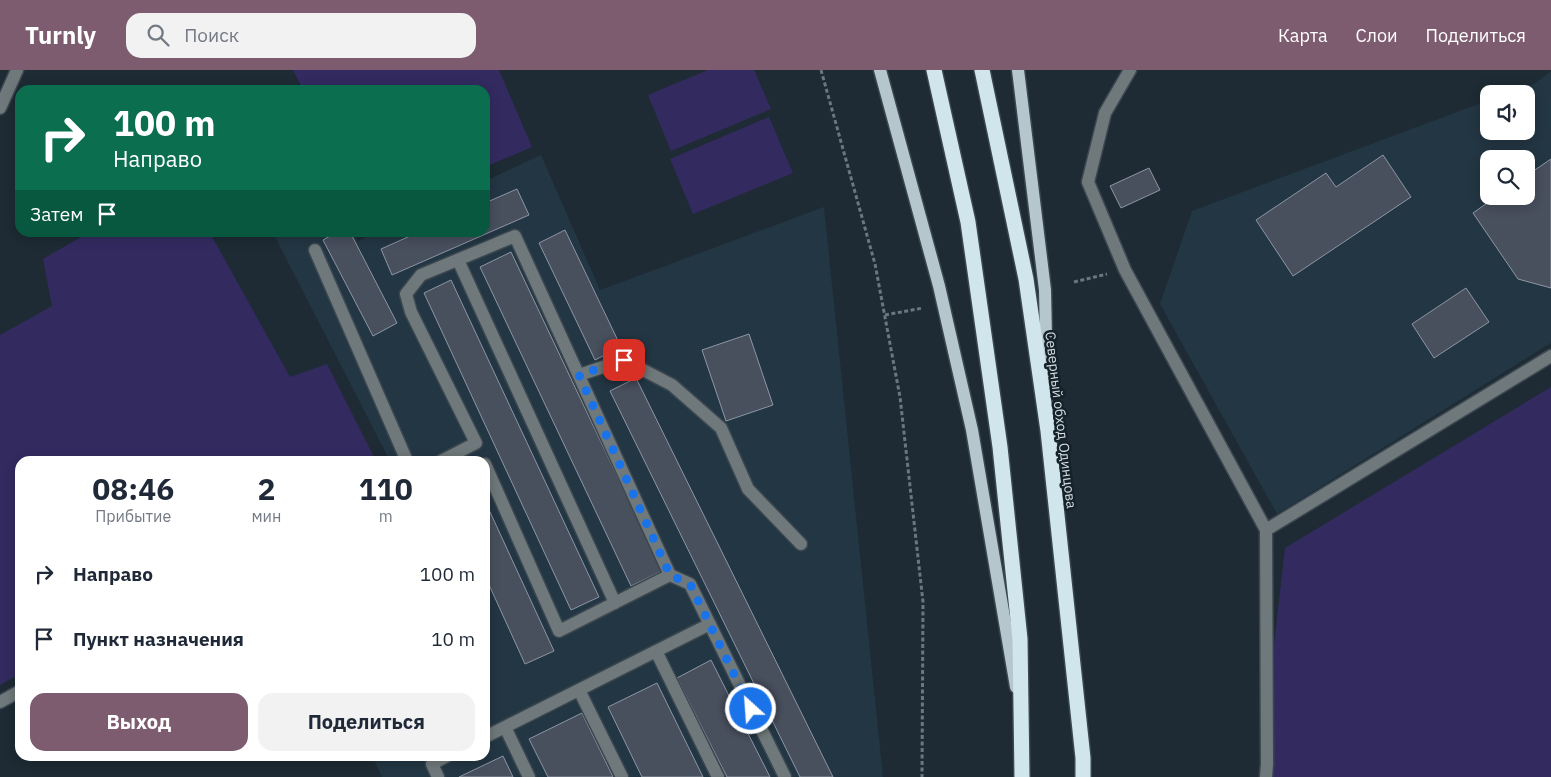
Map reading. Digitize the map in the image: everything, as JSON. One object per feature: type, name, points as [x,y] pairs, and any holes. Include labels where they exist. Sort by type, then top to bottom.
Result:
[{"type":"highway","points":[[934,70],[968,222],[1000,447],[1020,639],[1022,777]]},
{"type":"highway","name":"Северный обход Одинцова","points":[[982,70],[1026,279],[1048,431],[1083,758],[1083,777]]},
{"type":"main road","points":[[880,70],[939,286],[972,430],[1022,727]]},
{"type":"main road","points":[[1018,70],[1045,290],[1048,431]]},
{"type":"lane","points":[[0,108],[17,70]]},
{"type":"lane","points":[[1130,70],[1105,113],[1088,182],[1125,270],[1266,530],[1266,777]]},
{"type":"lane","points":[[481,456],[411,312],[406,294],[421,275],[515,236],[670,575],[690,584],[785,777]]},
{"type":"lane","points":[[314,250],[405,456]]},
{"type":"lane","points":[[458,260],[615,603]]},
{"type":"lane","points":[[1266,530],[1551,356]]},
{"type":"lane","points":[[579,375],[624,360],[672,385],[721,428],[748,489],[801,544]]},
{"type":"lane","points":[[451,456],[476,443]]},
{"type":"lane","points":[[490,476],[559,631],[670,575]]},
{"type":"lane","points":[[490,734],[710,624]]},
{"type":"lane","points":[[656,651],[718,777]]},
{"type":"lane","points":[[579,690],[622,777]]},
{"type":"lane","points":[[0,702],[15,694]]},
{"type":"lane","points":[[505,727],[529,777]]},
{"type":"lane","points":[[438,761],[432,764],[438,777]]},
{"type":"path","points":[[821,70],[875,264],[900,397],[923,602],[922,777]]},
{"type":"path","points":[[1074,282],[1091,278]]},
{"type":"path","points":[[884,315],[923,308]]},
{"type":"shaded area","points":[[293,70],[499,70],[532,147],[490,165],[490,85],[300,85]]},
{"type":"shaded area","points":[[708,70],[754,70],[771,109],[671,151],[648,95]]},
{"type":"shaded area","points":[[1551,71],[1551,343],[1277,514],[1160,304],[1192,211],[1480,103],[1480,140],[1535,140],[1535,85],[1531,85]]},
{"type":"shaded area","points":[[769,117],[793,173],[693,214],[670,159]]},
{"type":"shaded area","points":[[541,155],[600,290],[824,207],[883,777],[382,777],[374,761],[490,761],[490,456],[387,456],[275,237],[356,237],[358,241],[366,237],[490,237],[490,179]]},
{"type":"shaded area","points":[[81,237],[212,237],[290,377],[327,364],[373,456],[15,456],[15,677],[0,685],[0,335],[52,306],[43,259]]},
{"type":"shaded area","points":[[1551,387],[1551,777],[1259,777],[1285,548]]},
{"type":"building","points":[[1383,155],[1411,197],[1293,276],[1256,220],[1326,173],[1336,187]]},
{"type":"building","points":[[1551,159],[1551,288],[1518,279],[1473,213],[1484,205],[1535,205],[1535,170]]},
{"type":"building","points":[[1149,168],[1160,190],[1121,208],[1110,186]]},
{"type":"building","points":[[517,189],[529,215],[490,232],[490,201]]},
{"type":"building","points":[[565,230],[621,347],[595,360],[539,243]]},
{"type":"building","points":[[328,237],[353,237],[397,323],[373,336],[323,240]]},
{"type":"building","points":[[408,237],[479,237],[392,275],[381,249]]},
{"type":"building","points":[[511,252],[662,571],[631,586],[480,267]]},
{"type":"building","points":[[451,280],[599,597],[571,610],[424,293]]},
{"type":"building","points":[[1466,288],[1489,322],[1434,358],[1412,324]]},
{"type":"building","points":[[749,334],[773,405],[726,421],[702,350]]},
{"type":"building","points":[[636,378],[833,777],[800,777],[610,391]]},
{"type":"building","points":[[490,512],[554,651],[525,664],[490,587]]},
{"type":"building","points":[[711,660],[770,777],[727,777],[677,678]]},
{"type":"building","points":[[657,683],[703,777],[642,777],[608,707]]},
{"type":"building","points":[[582,713],[613,777],[548,777],[529,739]]},
{"type":"building","points":[[503,756],[513,777],[459,777]]},
{"type":"route","points":[[624,360],[579,375],[670,575],[690,584],[751,709]]}]
